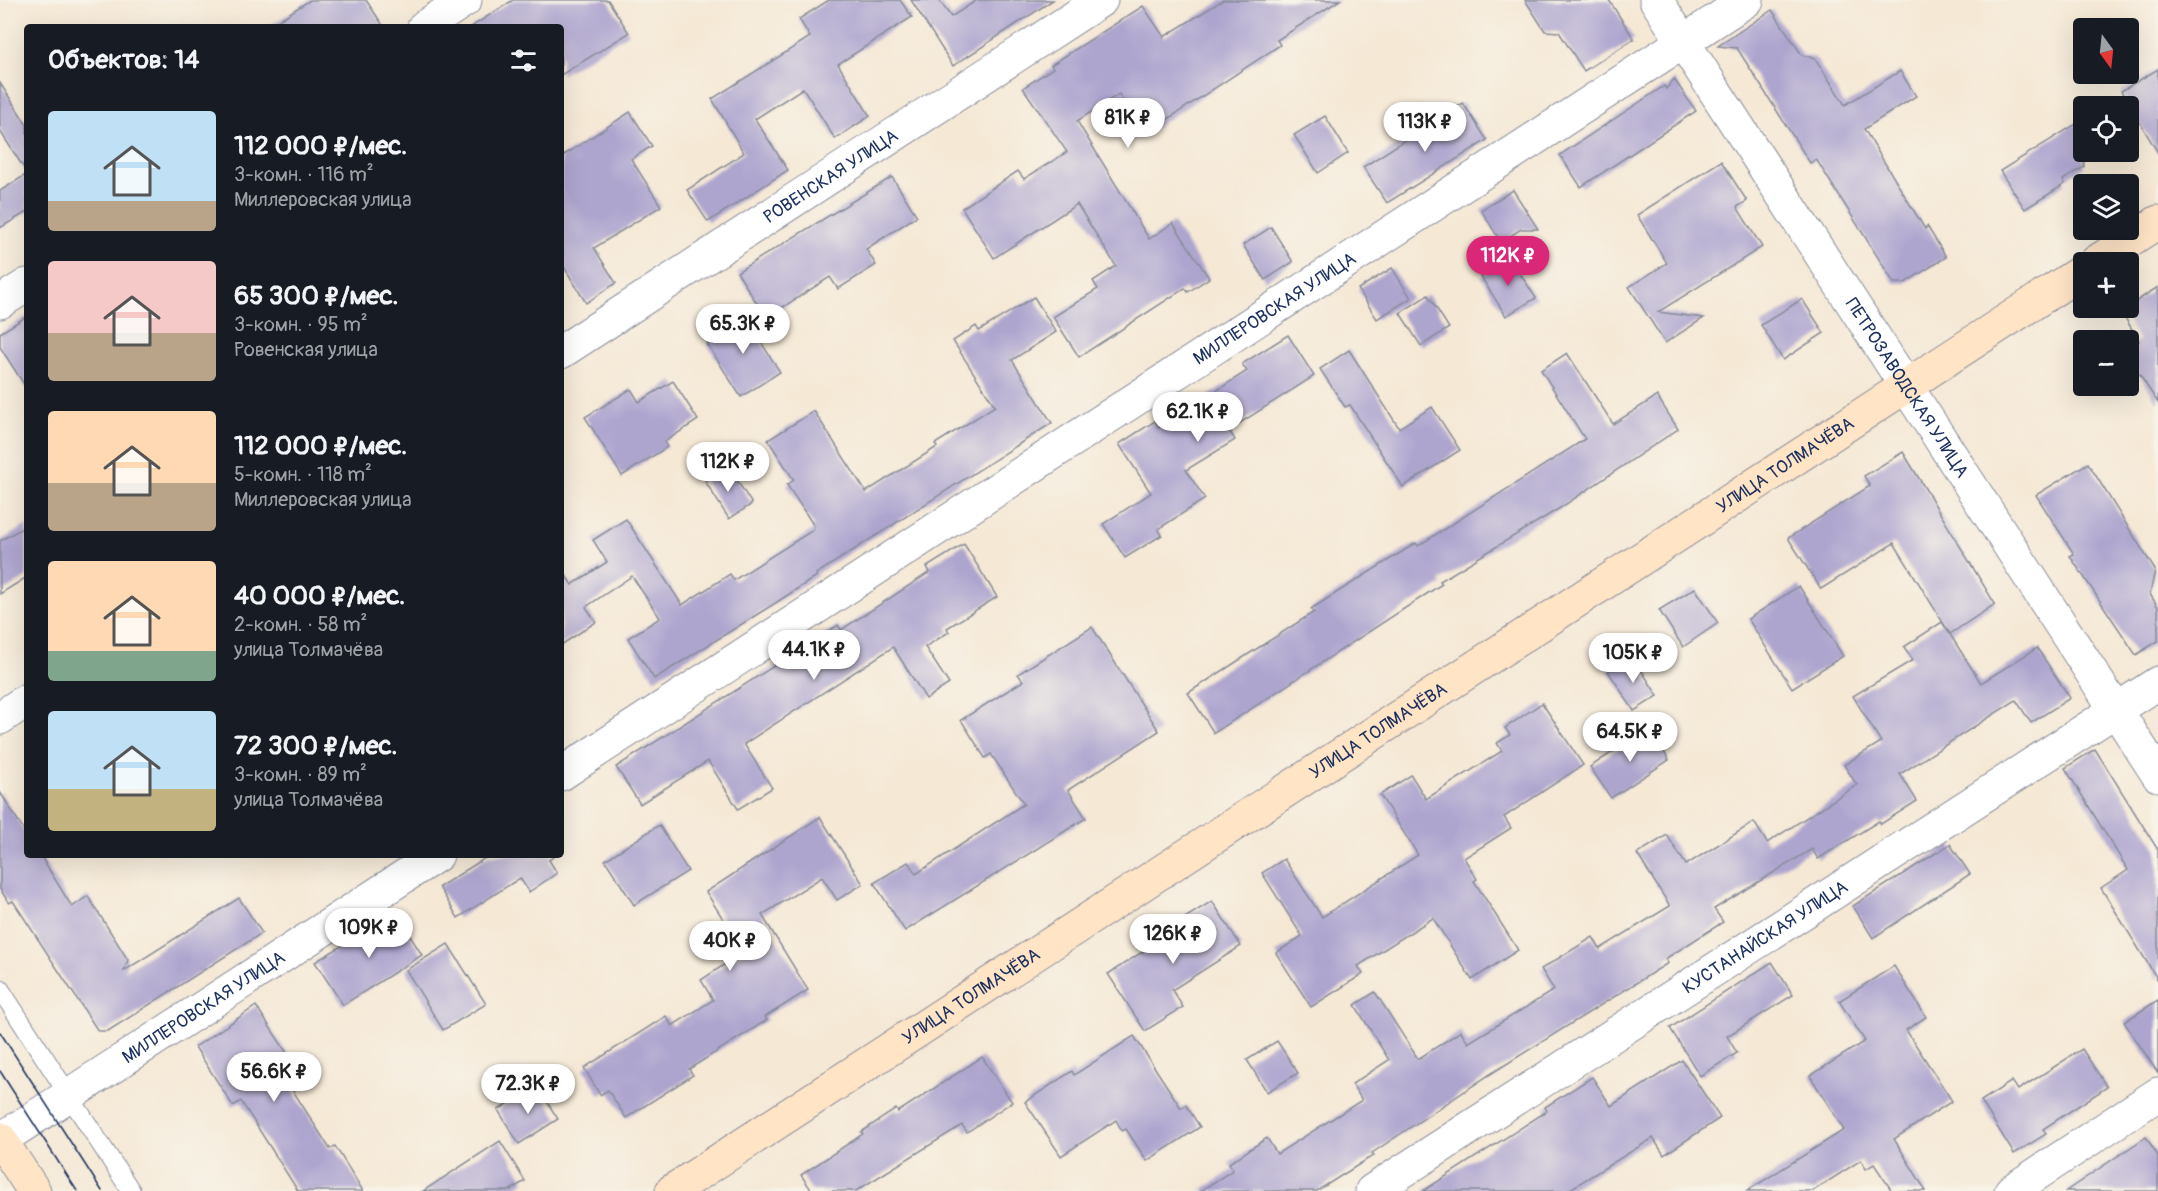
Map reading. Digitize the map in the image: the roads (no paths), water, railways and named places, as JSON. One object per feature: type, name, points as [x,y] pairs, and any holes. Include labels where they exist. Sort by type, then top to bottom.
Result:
[{"type":"street","points":[[429,24],[465,0]]},
{"type":"street","name":"РОВЕНСКАЯ УЛИЦА","points":[[564,350],[1101,0]]},
{"type":"street","name":"ПЕТРОЗАВОДСКАЯ УЛИЦА","points":[[1656,0],[2158,775]]},
{"type":"street","name":"МИЛЛЕРОВСКАЯ УЛИЦА","points":[[564,772],[1747,0]]},
{"type":"street","points":[[2112,252],[2158,222]]},
{"type":"street","name":"УЛИЦА ТОЛМАЧЁВА","points":[[672,1191],[2073,277]]},
{"type":"street","points":[[0,302],[24,287]]},
{"type":"street","name":"КУСТАНАЙСКАЯ УЛИЦА","points":[[1372,1191],[2158,683]]},
{"type":"street","points":[[0,718],[24,702]]},
{"type":"street","name":"МИЛЛЕРОВСКАЯ УЛИЦА","points":[[0,1140],[432,858]]},
{"type":"street","points":[[2011,1191],[2158,1094]]},
{"type":"street","points":[[0,1140],[34,1191]]},
{"type":"lane","points":[[0,989],[130,1191]]},
{"type":"tram line","points":[[0,1032],[102,1191]]},
{"type":"tram line","points":[[0,1071],[77,1191]]}]
